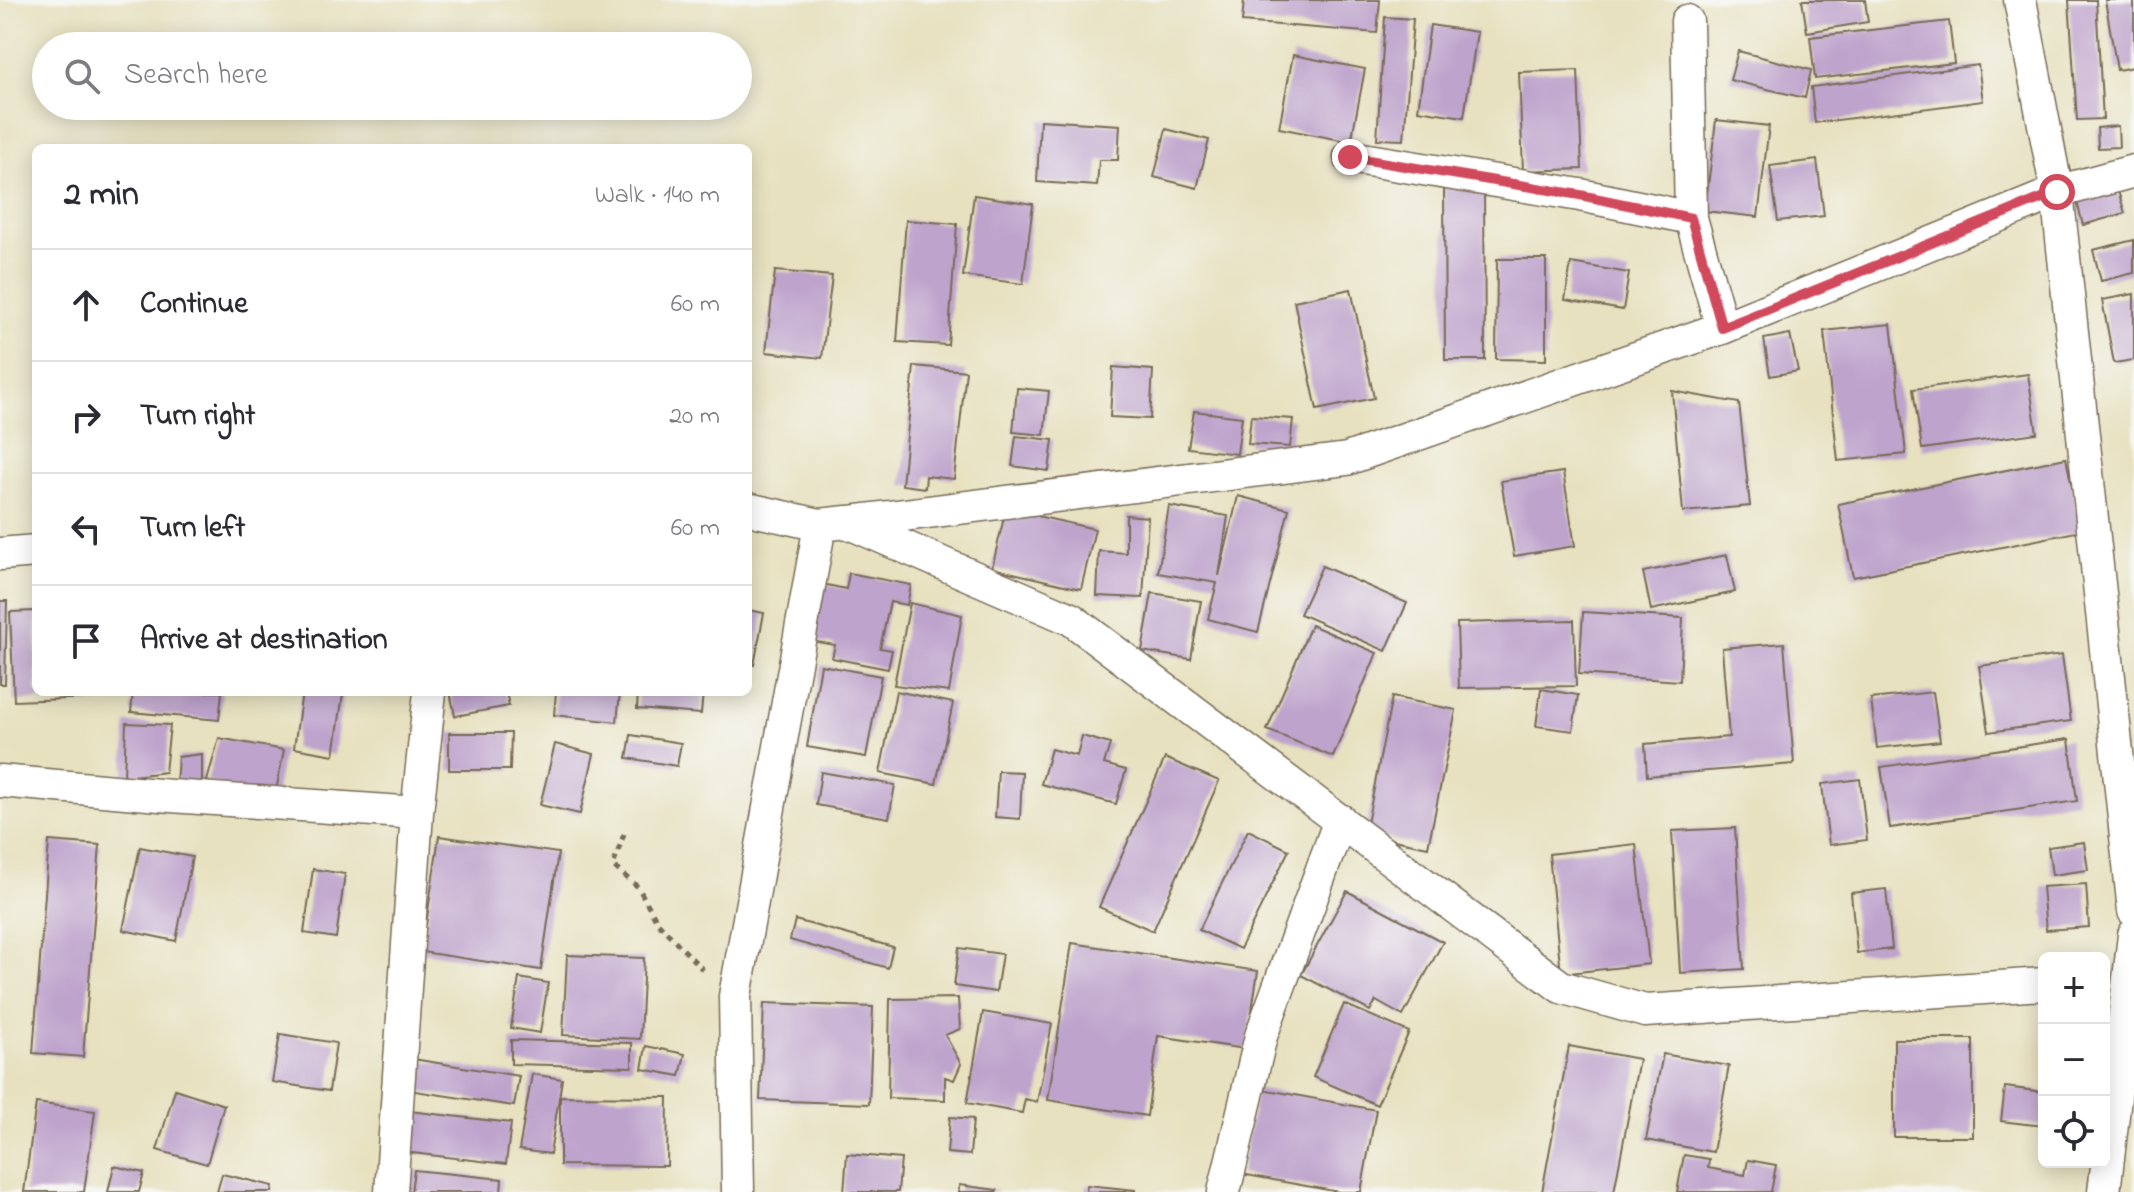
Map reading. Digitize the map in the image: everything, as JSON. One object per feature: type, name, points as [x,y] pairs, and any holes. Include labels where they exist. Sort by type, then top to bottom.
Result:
[{"type":"street","points":[[2020,0],[2057,192],[2134,911]]},
{"type":"street","points":[[1687,21],[1691,218],[1722,328]]},
{"type":"street","points":[[1350,157],[1580,195],[1691,218]]},
{"type":"street","points":[[833,523],[1347,459],[1722,328],[2057,192],[2134,171]]},
{"type":"street","points":[[752,510],[833,523],[1071,619],[1561,987],[1645,1011],[2038,984]]},
{"type":"street","points":[[738,1192],[735,996],[833,523]]},
{"type":"street","points":[[0,554],[32,551]]},
{"type":"street","points":[[391,1192],[417,813],[430,696]]},
{"type":"street","points":[[0,781],[417,813]]},
{"type":"street","points":[[1224,1192],[1261,1036],[1340,820]]},
{"type":"street","points":[[2104,1192],[2116,979],[2134,935]]},
{"type":"path","points":[[624,834],[613,866],[638,887],[658,923],[699,966],[735,996]]},
{"type":"building","points":[[1244,0],[1380,0],[1377,33],[1242,22]]},
{"type":"building","points":[[1802,0],[1865,0],[1868,22],[1807,32]]},
{"type":"building","points":[[2069,0],[2096,0],[2103,119],[2077,120]]},
{"type":"building","points":[[2105,0],[2134,0],[2134,67],[2117,70]]},
{"type":"building","points":[[1385,17],[1413,19],[1404,140],[1377,139]]},
{"type":"building","points":[[1949,21],[1954,63],[1815,79],[1810,37]]},
{"type":"building","points":[[1430,25],[1477,32],[1464,117],[1418,110]]},
{"type":"building","points":[[1738,51],[1811,70],[1805,98],[1730,80]]},
{"type":"building","points":[[1293,55],[1365,69],[1351,142],[1279,128]]},
{"type":"building","points":[[1978,65],[1983,101],[1815,123],[1811,87]]},
{"type":"building","points":[[1578,70],[1582,169],[1523,171],[1519,72]]},
{"type":"building","points":[[1040,120],[1120,125],[1118,160],[1099,160],[1097,186],[1037,182]]},
{"type":"building","points":[[1716,120],[1769,126],[1758,217],[1705,211]]},
{"type":"building","points":[[2118,126],[2119,147],[2098,148],[2097,128]]},
{"type":"building","points":[[1166,129],[1209,140],[1197,188],[1154,177]]},
{"type":"building","points":[[1817,160],[1824,216],[1778,221],[1770,166]]},
{"type":"building","points":[[1444,185],[1484,185],[1485,360],[1445,360]]},
{"type":"building","points":[[2118,191],[2125,213],[2083,225],[2077,202]]},
{"type":"building","points":[[974,195],[1033,204],[1023,284],[963,276]]},
{"type":"building","points":[[906,220],[957,224],[948,345],[897,342]]},
{"type":"building","points":[[2134,240],[2134,273],[2101,281],[2093,250]]},
{"type":"building","points":[[1497,259],[1546,259],[1546,360],[1496,359]]},
{"type":"building","points":[[1571,263],[1629,273],[1623,310],[1565,300]]},
{"type":"building","points":[[775,271],[832,276],[822,358],[766,352]]},
{"type":"building","points":[[1351,289],[1374,398],[1317,410],[1294,301]]},
{"type":"building","points":[[2134,294],[2134,360],[2114,363],[2102,300]]},
{"type":"building","points":[[1891,324],[1906,454],[1838,461],[1824,331]]},
{"type":"building","points":[[1790,334],[1798,371],[1770,376],[1764,339]]},
{"type":"building","points":[[914,366],[966,371],[954,479],[926,476],[925,488],[902,485]]},
{"type":"building","points":[[1113,367],[1153,370],[1150,419],[1110,417]]},
{"type":"building","points":[[2028,374],[2037,433],[1922,449],[1913,389]]},
{"type":"building","points":[[1017,388],[1049,391],[1044,435],[1013,432]]},
{"type":"building","points":[[1672,391],[1739,403],[1750,506],[1683,512]]},
{"type":"building","points":[[1194,411],[1242,417],[1237,454],[1188,448]]},
{"type":"building","points":[[1251,416],[1293,419],[1290,447],[1248,444]]},
{"type":"building","points":[[1016,436],[1053,440],[1049,471],[1012,466]]},
{"type":"building","points":[[2066,458],[2081,531],[1853,577],[1838,504]]},
{"type":"building","points":[[1563,472],[1575,546],[1514,556],[1501,481]]},
{"type":"building","points":[[1238,496],[1289,509],[1258,632],[1208,619],[1217,583],[1158,573],[1169,506],[1228,516],[1219,576]]},
{"type":"building","points":[[1006,509],[1095,529],[1081,589],[992,568]]},
{"type":"building","points":[[1126,515],[1148,517],[1143,598],[1097,596],[1099,551],[1126,553]]},
{"type":"building","points":[[1727,555],[1735,592],[1651,610],[1643,572]]},
{"type":"building","points":[[1322,566],[1407,603],[1386,651],[1300,614]]},
{"type":"building","points":[[849,573],[911,585],[907,605],[890,602],[880,648],[892,650],[888,669],[832,658],[835,645],[811,641],[822,584],[846,589]]},
{"type":"building","points":[[1152,593],[1201,601],[1191,659],[1142,651]]},
{"type":"building","points":[[0,601],[7,601],[5,684],[0,684]]},
{"type":"building","points":[[910,603],[962,615],[949,692],[894,685]]},
{"type":"building","points":[[32,611],[32,696],[120,697],[14,701],[10,612]]},
{"type":"building","points":[[752,611],[764,613],[752,665]]},
{"type":"building","points":[[1583,612],[1683,618],[1680,681],[1579,674]]},
{"type":"building","points":[[1574,620],[1576,686],[1459,688],[1457,623]]},
{"type":"building","points":[[1311,625],[1377,653],[1333,757],[1267,730]]},
{"type":"building","points":[[1784,643],[1794,764],[1647,776],[1645,744],[1729,737],[1722,648]]},
{"type":"building","points":[[2062,655],[2071,721],[1989,732],[1979,666]]},
{"type":"building","points":[[821,665],[881,676],[866,757],[807,747]]},
{"type":"building","points":[[1541,689],[1578,695],[1573,731],[1536,726]]},
{"type":"building","points":[[896,691],[953,703],[936,784],[880,773]]},
{"type":"building","points":[[1933,692],[1940,741],[1877,748],[1871,699]]},
{"type":"building","points":[[133,696],[222,696],[219,720],[131,712]]},
{"type":"building","points":[[301,696],[343,696],[334,755],[294,748]]},
{"type":"building","points":[[451,696],[507,696],[509,706],[455,716]]},
{"type":"building","points":[[556,696],[620,696],[617,722],[554,715]]},
{"type":"building","points":[[638,696],[703,696],[701,714],[637,709]]},
{"type":"building","points":[[1392,697],[1456,710],[1428,847],[1365,834]]},
{"type":"building","points":[[126,723],[170,725],[165,772],[124,777]]},
{"type":"building","points":[[449,733],[511,733],[510,770],[449,770]]},
{"type":"building","points":[[631,735],[681,743],[677,766],[627,758]]},
{"type":"building","points":[[1082,736],[1110,744],[1104,764],[1126,770],[1116,804],[1041,784],[1051,749],[1077,756]]},
{"type":"building","points":[[219,738],[284,750],[274,801],[207,781]]},
{"type":"building","points":[[2069,739],[2077,801],[1890,828],[1881,767]]},
{"type":"building","points":[[555,744],[594,754],[580,814],[540,805]]},
{"type":"building","points":[[202,754],[202,787],[176,785],[178,757]]},
{"type":"building","points":[[1165,758],[1219,781],[1153,931],[1099,907]]},
{"type":"building","points":[[998,771],[1022,772],[1020,819],[995,817]]},
{"type":"building","points":[[821,772],[895,785],[889,818],[816,805]]},
{"type":"building","points":[[1860,779],[1867,840],[1829,845],[1822,784]]},
{"type":"building","points":[[1735,828],[1744,969],[1680,973],[1672,831]]},
{"type":"building","points":[[1248,830],[1289,850],[1240,949],[1199,930]]},
{"type":"building","points":[[439,836],[558,853],[541,970],[422,952]]},
{"type":"building","points":[[49,841],[100,845],[83,1057],[33,1053]]},
{"type":"building","points":[[2084,842],[2088,870],[2052,875],[2048,847]]},
{"type":"building","points":[[1636,844],[1649,964],[1561,974],[1549,854]]},
{"type":"building","points":[[140,847],[192,857],[176,941],[123,930]]},
{"type":"building","points":[[313,869],[345,874],[336,938],[304,933]]},
{"type":"building","points":[[2086,884],[2089,927],[2046,930],[2042,887]]},
{"type":"building","points":[[1886,889],[1892,949],[1857,953],[1851,893]]},
{"type":"building","points":[[1347,891],[1443,942],[1403,1016],[1376,1001],[1370,1011],[1301,975]]},
{"type":"building","points":[[795,920],[893,947],[888,968],[790,940]]},
{"type":"building","points":[[1072,943],[1258,971],[1246,1049],[1158,1036],[1147,1116],[1048,1100]]},
{"type":"building","points":[[959,948],[1002,954],[996,992],[954,986]]},
{"type":"building","points":[[567,955],[644,958],[640,1039],[563,1035]]},
{"type":"building","points":[[519,978],[548,983],[540,1033],[511,1028]]},
{"type":"building","points":[[958,998],[960,1029],[945,1035],[961,1064],[954,1080],[945,1077],[945,1100],[888,1098],[890,999]]},
{"type":"building","points":[[764,1003],[873,1007],[869,1104],[760,1100]]},
{"type":"building","points":[[1344,1004],[1409,1032],[1377,1105],[1313,1077]]},
{"type":"building","points":[[983,1012],[1052,1024],[1037,1102],[1025,1099],[1022,1113],[967,1103]]},
{"type":"building","points":[[280,1034],[336,1043],[329,1091],[272,1082]]},
{"type":"building","points":[[1894,1039],[1973,1039],[1973,1137],[1894,1137]]},
{"type":"building","points":[[511,1040],[632,1043],[632,1067],[511,1064]]},
{"type":"building","points":[[646,1046],[685,1054],[680,1076],[642,1069]]},
{"type":"building","points":[[1569,1046],[1639,1059],[1614,1192],[1542,1192]]},
{"type":"building","points":[[1663,1054],[1729,1066],[1713,1152],[1646,1140]]},
{"type":"building","points":[[413,1059],[519,1076],[514,1106],[408,1090]]},
{"type":"building","points":[[532,1074],[562,1079],[550,1154],[519,1150]]},
{"type":"building","points":[[2005,1087],[2038,1091],[2038,1125],[2001,1121]]},
{"type":"building","points":[[1257,1088],[1376,1110],[1361,1192],[1339,1192],[1241,1174]]},
{"type":"building","points":[[175,1089],[224,1105],[207,1164],[157,1150]]},
{"type":"building","points":[[560,1096],[668,1097],[667,1166],[560,1165]]},
{"type":"building","points":[[36,1103],[95,1111],[84,1192],[24,1192]]},
{"type":"building","points":[[409,1111],[511,1123],[506,1164],[404,1152]]},
{"type":"building","points":[[950,1117],[973,1119],[970,1155],[947,1153]]},
{"type":"building","points":[[847,1154],[901,1159],[898,1192],[844,1192]]},
{"type":"building","points":[[1684,1155],[1709,1159],[1708,1168],[1745,1175],[1748,1160],[1776,1165],[1771,1192],[1677,1192]]},
{"type":"building","points":[[114,1166],[144,1173],[139,1192],[108,1192]]},
{"type":"building","points":[[414,1170],[502,1179],[501,1192],[411,1192]]},
{"type":"building","points":[[222,1174],[273,1186],[272,1192],[217,1192]]},
{"type":"building","points":[[959,1185],[997,1190],[959,1192]]},
{"type":"building","points":[[1087,1185],[1135,1190],[1135,1192],[1086,1192]]},
{"type":"route","points":[[1350,157],[1580,195],[1691,218],[1722,328],[2057,192]]}]
